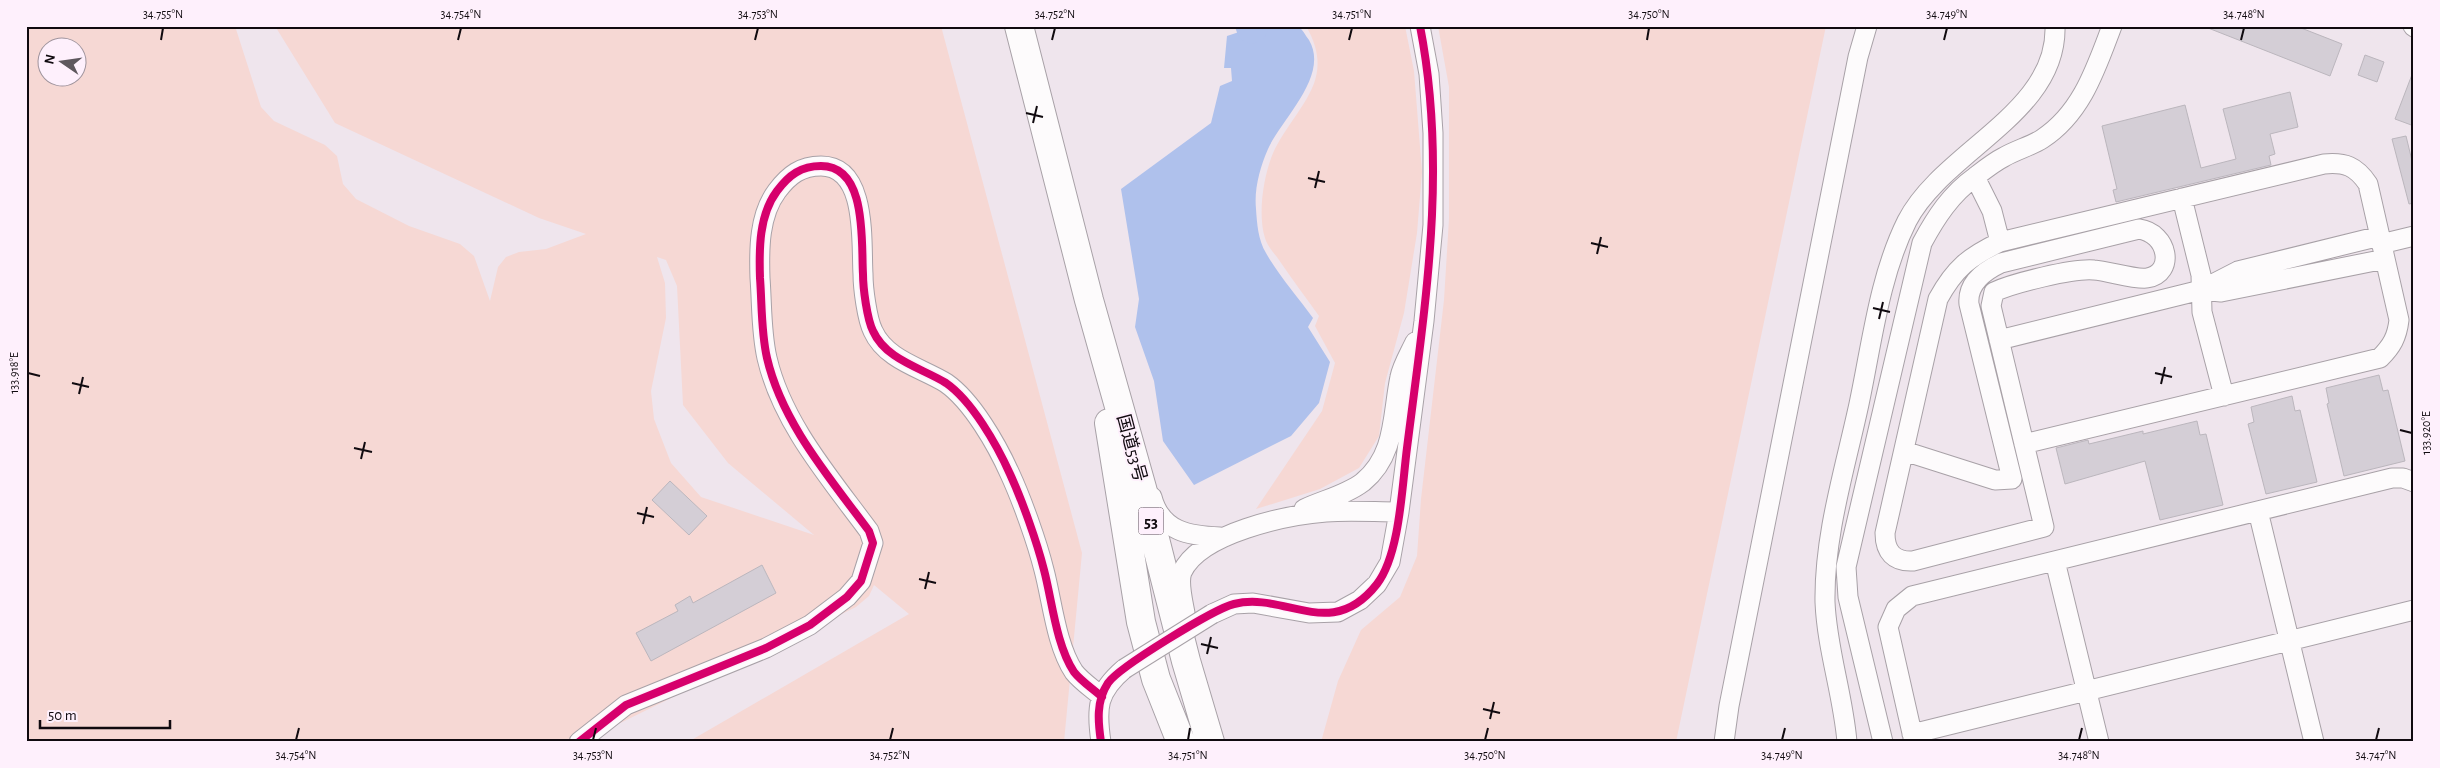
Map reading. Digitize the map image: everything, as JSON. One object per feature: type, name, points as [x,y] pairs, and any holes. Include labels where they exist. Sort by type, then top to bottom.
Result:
[{"type":"highway","name":"国道53号","points":[[1019,26],[1089,300],[1107,356],[1186,661],[1210,742]]},
{"type":"highway","name":"国道53号","points":[[1089,300],[1142,622],[1156,679],[1181,742]]},
{"type":"street","points":[[1100,742],[1098,719],[1102,697],[1109,682],[1124,669],[1212,614],[1234,604],[1253,603],[1309,613],[1338,612],[1360,600],[1377,584],[1390,562],[1399,512],[1424,321],[1433,225],[1433,134],[1429,74],[1420,26]]},
{"type":"street","points":[[1724,742],[1731,696],[1854,76],[1867,26]]},
{"type":"street","points":[[1847,742],[1845,718],[1827,634],[1825,579],[1829,544],[1886,274],[1907,220],[1933,183],[1992,131],[2037,86],[2046,71],[2052,53],[2055,26]]},
{"type":"street","points":[[1882,742],[1846,582],[1846,567],[1922,243],[1936,218],[1960,188],[2002,158],[2040,140],[2058,128],[2074,109],[2090,83],[2112,26]]},
{"type":"street","points":[[1904,450],[1995,480],[2012,479],[1969,304],[1971,288],[1982,276],[2001,263],[2139,229],[2151,232],[2160,239],[2164,249],[2164,259],[2160,269],[2151,277],[2140,278],[2116,272],[2081,270],[1994,292],[1991,306],[1999,340],[2024,444],[2044,527],[1914,561],[1905,561],[1889,554],[1885,544],[1884,533],[1938,299],[1948,280],[1960,266],[1977,253],[2000,242],[2324,164],[2337,163],[2351,166],[2360,172],[2368,184],[2399,320],[2398,334],[2393,344],[2380,358],[2024,444]]},
{"type":"street","points":[[579,742],[626,705],[766,648],[810,625],[847,597],[860,581],[873,543],[869,532],[822,467],[782,403],[767,357],[762,326],[759,245],[769,201],[799,169],[813,166],[828,166],[841,174],[853,187],[864,228],[863,276],[872,330],[881,343],[902,360],[947,384],[972,406],[1010,474],[1044,567],[1063,648],[1074,673],[1102,697]]},
{"type":"street","points":[[1975,177],[1992,211],[2000,242]]},
{"type":"street","points":[[2182,198],[2201,275],[2202,312],[2224,396]]},
{"type":"street","points":[[1999,340],[2201,290],[2221,292],[2414,236]]},
{"type":"street","points":[[1272,522],[1341,494],[1363,482],[1381,461],[1392,437],[1400,375],[1424,321]]},
{"type":"street","points":[[1107,356],[1134,426],[1153,502],[1165,521],[1182,534],[1220,537]]},
{"type":"street","points":[[1852,437],[1875,442]]},
{"type":"street","points":[[2414,482],[2403,478],[2392,478],[1912,596],[1896,609],[1888,627],[1913,738],[2086,691],[2414,610]]},
{"type":"street","points":[[2258,511],[2314,742]]},
{"type":"street","points":[[1217,742],[1182,601],[1181,573],[1193,555],[1220,537],[1272,522],[1325,512],[1399,512]]},
{"type":"street","points":[[2055,562],[2099,742]]},
{"type":"street","points":[[1134,579],[1134,636],[1148,691],[1167,742]]},
{"type":"shaded area","points":[[26,26],[235,26],[261,107],[274,121],[325,145],[337,156],[343,184],[356,199],[409,226],[460,244],[474,256],[490,301],[498,267],[506,257],[519,252],[546,249],[586,234],[539,218],[335,123],[275,26],[941,26],[1082,553],[1064,742],[688,742],[909,614],[874,585],[869,596],[856,607],[596,735],[590,742],[26,742]],"holes":[[[657,257],[666,260],[677,286],[683,405],[728,463],[814,535],[701,497],[671,463],[654,419],[651,391],[666,318],[665,283]]]},
{"type":"shaded area","points":[[1306,26],[1405,26],[1414,71],[1422,172],[1417,233],[1404,313],[1385,383],[1379,436],[1359,468],[1320,489],[1256,509],[1322,411],[1335,363],[1315,326],[1319,316],[1267,244],[1263,228],[1263,191],[1272,155],[1305,102],[1312,89],[1316,75],[1318,60],[1314,44]]},
{"type":"shaded area","points":[[1438,26],[1826,26],[1676,742],[1321,742],[1338,681],[1361,630],[1400,597],[1417,556],[1421,499],[1444,300],[1449,219],[1449,87]]},
{"type":"water","points":[[1257,26],[1297,26],[1309,40],[1314,54],[1309,82],[1274,137],[1265,156],[1257,186],[1256,209],[1258,231],[1263,248],[1271,262],[1313,318],[1308,327],[1330,362],[1319,403],[1291,436],[1194,485],[1163,441],[1154,381],[1135,327],[1139,299],[1121,189],[1211,123],[1220,86],[1232,81],[1231,68],[1224,68],[1227,36]]},
{"type":"building","points":[[2203,26],[2296,26],[2342,44],[2330,76]]},
{"type":"building","points":[[2365,55],[2384,62],[2377,82],[2358,75]]},
{"type":"building","points":[[2414,73],[2414,126],[2395,119]]},
{"type":"building","points":[[2290,92],[2298,127],[2270,134],[2275,154],[2269,156],[2271,165],[2116,202],[2113,190],[2117,189],[2102,126],[2185,105],[2201,168],[2236,159],[2223,109]]},
{"type":"building","points":[[2406,136],[2414,169],[2414,203],[2409,204],[2392,139]]},
{"type":"building","points":[[2379,375],[2383,391],[2388,390],[2405,461],[2344,476],[2327,404],[2329,403],[2326,388]]},
{"type":"building","points":[[2292,396],[2295,411],[2300,410],[2317,482],[2266,494],[2248,424],[2254,422],[2251,407]]},
{"type":"building","points":[[2197,421],[2200,435],[2206,434],[2223,505],[2160,520],[2145,461],[2065,484],[2056,448],[2088,440],[2089,444],[2143,431],[2143,434]]},
{"type":"building","points":[[670,481],[707,516],[689,535],[652,500]]},
{"type":"building","points":[[762,565],[776,593],[651,661],[636,633],[678,611],[675,605],[690,596],[693,603]]},
{"type":"cycle path","points":[[1101,742],[1100,704],[1101,697],[1108,683],[1147,652],[1168,639],[1207,616],[1234,604],[1253,602],[1325,613],[1342,610],[1360,601],[1377,584],[1385,571],[1391,555],[1399,519],[1421,342],[1431,237],[1432,133],[1428,80],[1420,26]]},
{"type":"cycle path","points":[[579,742],[626,705],[766,648],[810,625],[847,597],[861,581],[873,543],[869,531],[809,449],[784,405],[774,382],[767,358],[764,338],[760,267],[763,221],[771,200],[782,185],[796,172],[814,166],[836,169],[847,179],[854,192],[859,209],[861,227],[866,303],[873,331],[879,341],[895,356],[946,383],[956,391],[983,424],[1005,463],[1024,508],[1044,570],[1055,622],[1068,661],[1074,672],[1102,697]]}]
